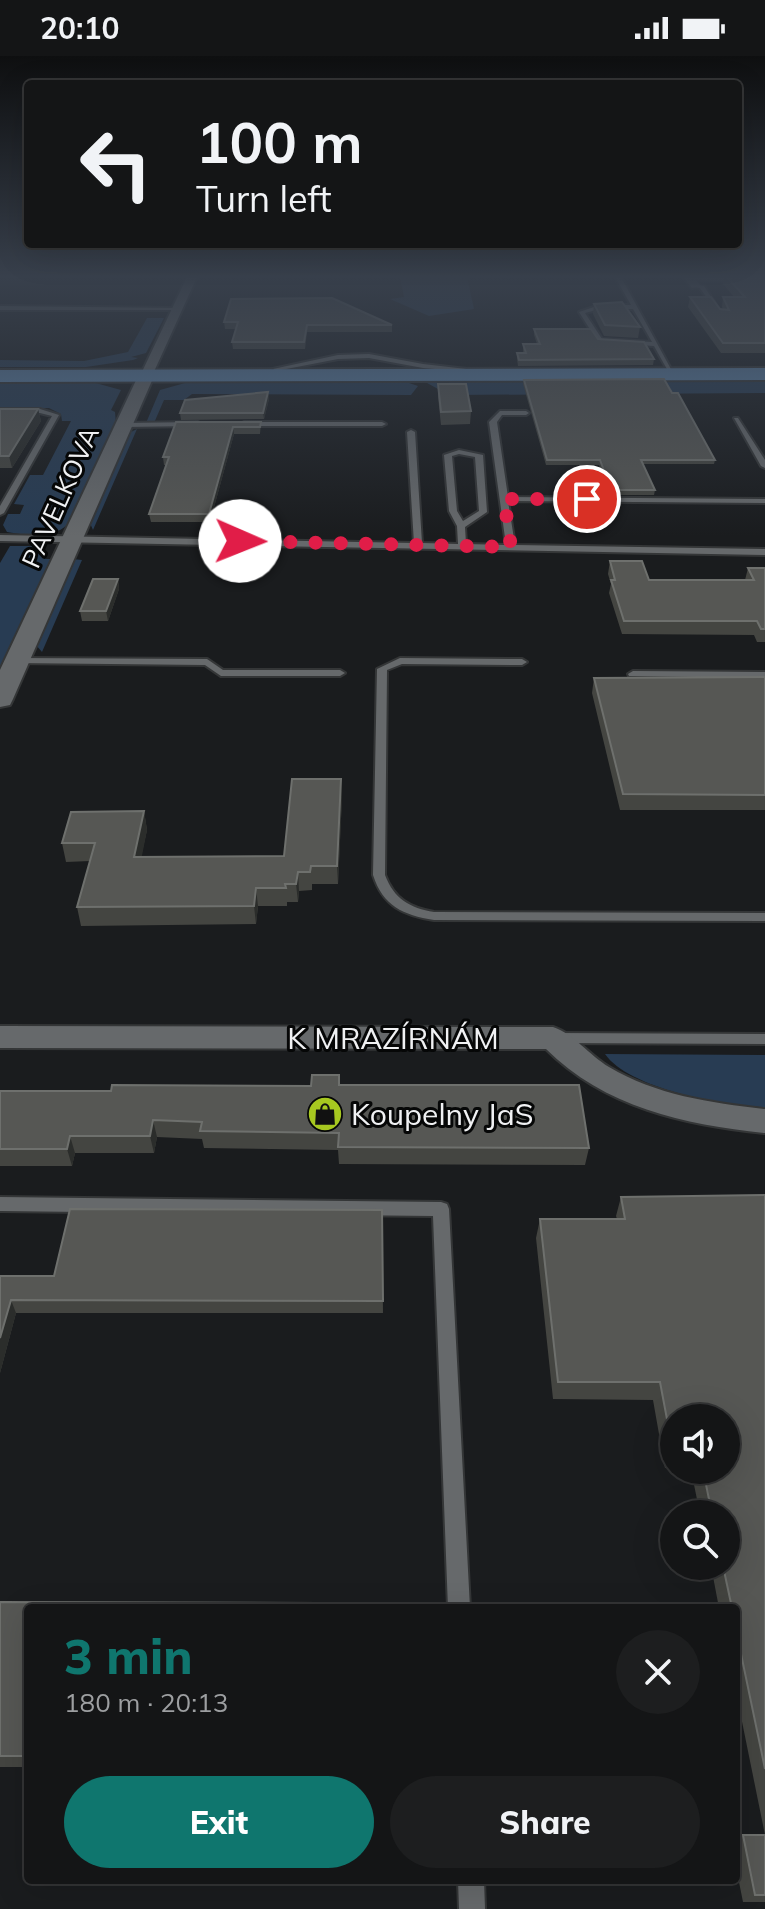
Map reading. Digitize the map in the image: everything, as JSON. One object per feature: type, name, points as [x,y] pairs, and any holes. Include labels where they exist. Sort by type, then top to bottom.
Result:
[{"type":"main road","points":[[0,369],[147,373],[765,372]]},
{"type":"main road","points":[[0,376],[276,369],[765,372]]},
{"type":"street","name":"PAVELKOVA","points":[[0,699],[151,363]]},
{"type":"street","name":"K MRAZÍRNÁM","points":[[0,1037],[553,1038]]},
{"type":"street","points":[[553,1038],[584,1066],[657,1101],[710,1115],[765,1121]]},
{"type":"lane","points":[[666,363],[670,370]]},
{"type":"lane","points":[[0,411],[40,411],[56,415],[1,507]]},
{"type":"lane","points":[[511,547],[494,416],[526,413]]},
{"type":"lane","points":[[736,419],[765,466]]},
{"type":"lane","points":[[123,425],[202,424]]},
{"type":"lane","points":[[231,424],[382,424]]},
{"type":"lane","points":[[411,432],[418,546]]},
{"type":"lane","points":[[461,526],[483,512],[479,455],[473,452],[448,455],[453,511],[461,526],[462,547]]},
{"type":"lane","points":[[504,499],[765,501]]},
{"type":"lane","points":[[0,538],[765,552]]},
{"type":"lane","points":[[17,661],[207,662],[221,673],[340,673]]},
{"type":"lane","points":[[522,662],[400,661],[382,669],[379,875],[391,901],[402,909],[434,916],[765,917]]},
{"type":"lane","points":[[633,674],[765,675]]},
{"type":"lane","points":[[553,1038],[765,1039]]},
{"type":"lane","points":[[0,1204],[441,1209],[459,1604]]},
{"type":"lane","points":[[471,1884],[472,1909]]},
{"type":"shaded area","points":[[0,363],[110,363],[86,367],[0,367]]},
{"type":"shaded area","points":[[377,377],[765,377],[693,380],[765,381],[765,393],[450,395],[449,383],[453,379],[436,379],[438,389],[418,378],[394,378],[418,386],[411,395],[192,394],[184,400],[164,400],[154,423],[146,423],[160,390],[185,383],[212,382],[210,379],[304,383]]},
{"type":"shaded area","points":[[0,381],[92,382],[121,390],[111,410],[115,412],[116,424],[85,493],[67,525],[54,532],[38,535],[14,533],[7,532],[3,525],[8,514],[20,514],[24,505],[14,504],[30,475],[43,475],[71,421],[62,421],[61,414],[49,408],[0,408]]},
{"type":"shaded area","points":[[137,429],[93,530],[90,523],[129,433]]},
{"type":"shaded area","points":[[10,546],[32,546],[47,552],[46,559],[52,559],[0,668],[0,563]]},
{"type":"shaded area","points":[[73,559],[82,560],[42,652],[36,645]]},
{"type":"shaded area","points":[[605,1054],[765,1055],[765,1107],[726,1104],[655,1086],[634,1077]]},
{"type":"building","points":[[664,379],[672,393],[678,393],[715,460],[641,460],[655,490],[611,490],[600,460],[547,460],[524,380]]},
{"type":"building","points":[[438,384],[466,384],[471,411],[441,412]]},
{"type":"building","points":[[268,392],[263,413],[180,413],[185,400]]},
{"type":"building","points":[[0,409],[38,409],[9,456],[0,456]]},
{"type":"building","points":[[176,422],[261,422],[260,427],[233,427],[209,514],[149,514],[169,457],[163,457]]},
{"type":"building","points":[[610,561],[642,561],[649,580],[754,580],[748,568],[765,568],[765,629],[761,629],[757,621],[624,621],[611,580],[615,580]]},
{"type":"building","points":[[93,579],[118,579],[106,611],[80,611]]},
{"type":"building","points":[[765,677],[765,795],[623,794],[594,678]]},
{"type":"building","points":[[292,779],[341,779],[337,866],[311,866],[310,872],[298,872],[296,884],[285,884],[286,888],[256,888],[254,906],[77,907],[95,843],[62,843],[71,812],[144,811],[134,857],[284,856]]},
{"type":"building","points":[[312,1075],[339,1075],[339,1085],[579,1085],[589,1148],[338,1147],[339,1133],[200,1131],[202,1122],[153,1120],[150,1136],[70,1136],[67,1149],[0,1149],[0,1091],[111,1091],[112,1085],[311,1086]]},
{"type":"building","points":[[765,1195],[765,1769],[740,1649],[740,1604],[731,1604],[726,1580],[740,1580],[740,1500],[709,1500],[706,1484],[740,1484],[740,1404],[664,1404],[660,1382],[558,1382],[540,1219],[625,1219],[621,1197]]},
{"type":"building","points":[[70,1209],[382,1210],[383,1301],[11,1300],[0,1338],[0,1276],[54,1276]]},
{"type":"building","points":[[0,1602],[318,1603],[24,1604],[24,1756],[0,1756]]},
{"type":"building","points":[[743,1835],[765,1835],[765,1895],[755,1895]]},
{"type":"place","name":"Koupelny JaS","points":[[325,1114]]},
{"type":"route","points":[[240,541],[511,547],[504,499],[587,499]]}]
